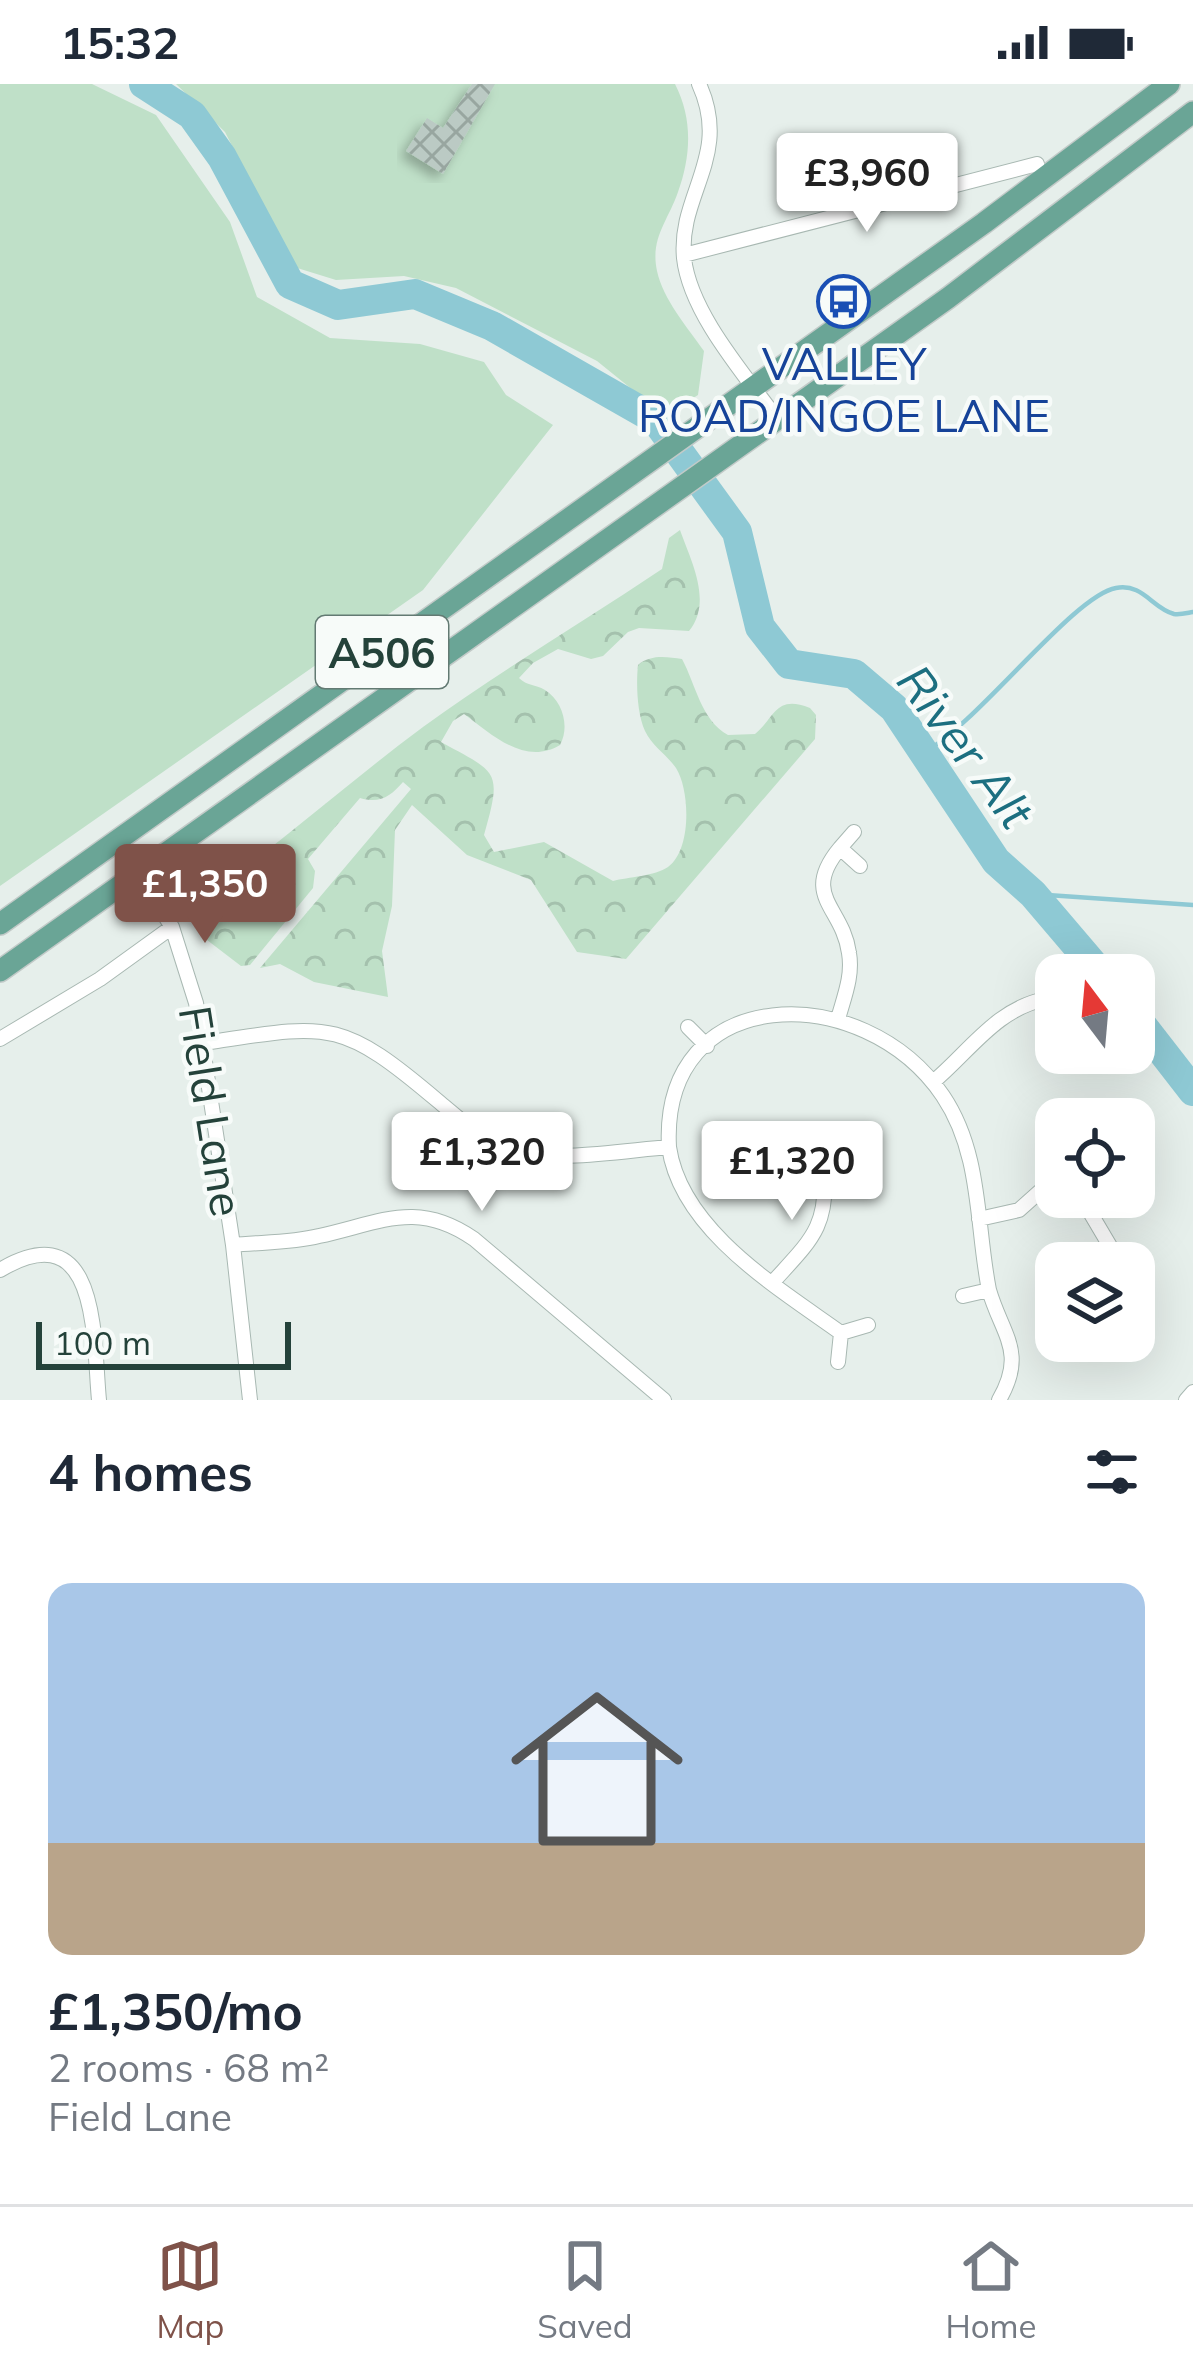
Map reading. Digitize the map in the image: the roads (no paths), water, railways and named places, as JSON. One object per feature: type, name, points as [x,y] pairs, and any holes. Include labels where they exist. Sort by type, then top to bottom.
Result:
[{"type":"main road","name":"A506","points":[[0,924],[1000,212],[1168,84]]},
{"type":"main road","name":"A506","points":[[0,971],[778,419],[1018,246],[1193,112]]},
{"type":"street","points":[[699,84],[711,126],[706,167],[685,233],[689,284],[778,419]]},
{"type":"street","points":[[684,255],[1037,164]]},
{"type":"street","points":[[838,1019],[849,982],[850,955],[822,884],[826,867],[854,832]]},
{"type":"street","name":"Field Lane","points":[[117,842],[172,927],[192,988],[233,1244],[250,1400]]},
{"type":"street","points":[[840,848],[860,866]]},
{"type":"street","points":[[0,1039],[40,1018],[172,927]]},
{"type":"street","points":[[933,1082],[992,1025],[1035,1001]]},
{"type":"street","points":[[842,1333],[773,1282],[698,1216],[680,1190],[669,1147],[670,1109],[684,1073],[724,1033],[763,1017],[798,1012],[838,1019],[892,1044],[933,1082],[967,1144],[988,1291],[1009,1335],[1010,1378],[999,1400]]},
{"type":"street","points":[[688,1027],[707,1046]]},
{"type":"street","points":[[204,1042],[304,1028],[328,1030],[381,1054],[476,1132],[508,1150],[537,1155],[669,1147]]},
{"type":"street","points":[[773,1282],[820,1226],[826,1203],[822,1146]]},
{"type":"street","points":[[798,1168],[824,1167]]},
{"type":"street","points":[[979,1219],[1019,1210],[1035,1196]]},
{"type":"street","points":[[233,1244],[306,1239],[403,1216],[443,1220],[474,1239],[664,1400]]},
{"type":"street","points":[[0,1270],[28,1255],[50,1255],[80,1274],[89,1296],[99,1400]]},
{"type":"street","points":[[963,1295],[988,1291]]},
{"type":"street","points":[[842,1333],[868,1325]]},
{"type":"street","points":[[838,1362],[842,1333]]},
{"type":"street","points":[[1186,1400],[1193,1392]]},
{"type":"waterway","name":"River Alt","points":[[144,84],[192,115],[222,157],[290,284],[338,305],[415,294],[492,326],[655,419],[737,532],[760,627],[789,664],[854,674],[894,708],[996,861],[1033,894],[1084,954]]},
{"type":"waterway","points":[[925,752],[972,715],[1051,635],[1098,596],[1125,587],[1174,614],[1193,612]]},
{"type":"waterway","points":[[1033,894],[1193,905]]},
{"type":"waterway","name":"River Alt","points":[[1155,1042],[1193,1091]]},
{"type":"place","name":"VALLEY ROAD/INGOE LANE","points":[[844,302]]}]
